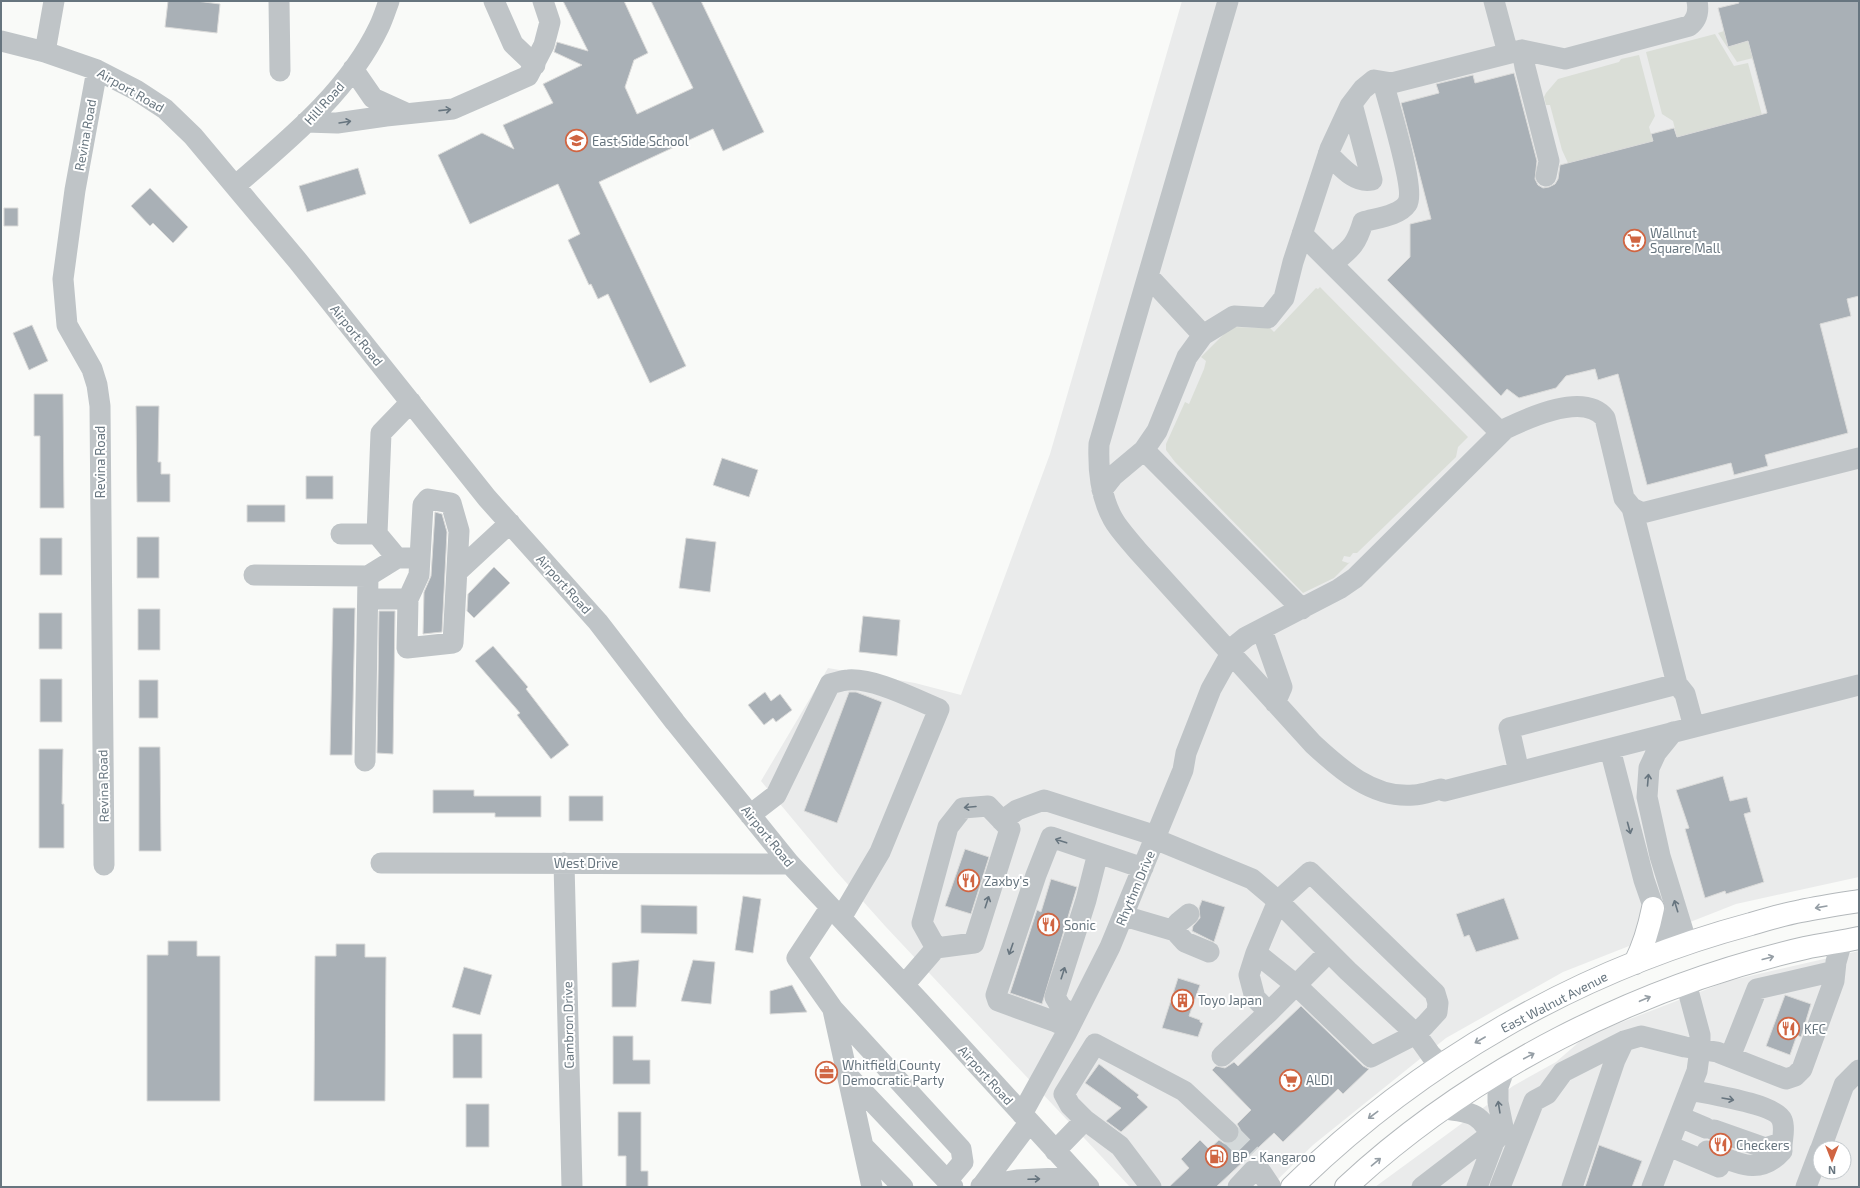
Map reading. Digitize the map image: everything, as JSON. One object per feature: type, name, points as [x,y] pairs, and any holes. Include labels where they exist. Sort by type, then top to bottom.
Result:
[{"type":"main road","name":"East Walnut Avenue","points":[[1292,1187],[1317,1162],[1361,1124],[1441,1065],[1480,1040],[1540,1007],[1634,963],[1713,934],[1800,911],[1859,901]]},
{"type":"main road","points":[[1634,963],[1649,930],[1653,908]]},
{"type":"main road","points":[[1346,1187],[1407,1135],[1444,1109],[1504,1070],[1591,1022],[1666,990],[1740,965],[1806,948],[1851,940]]},
{"type":"street","points":[[45,52],[54,1]]},
{"type":"street","points":[[278,1],[280,71]]},
{"type":"street","name":"Hill Road","points":[[235,186],[306,122],[331,96],[353,69],[380,26],[389,1]]},
{"type":"street","points":[[494,1],[513,44],[535,66]]},
{"type":"street","points":[[306,122],[337,123],[453,109],[528,76],[535,66],[544,45],[550,22],[543,1]]},
{"type":"street","points":[[1228,1],[1099,444],[1098,459],[1102,490],[1113,520],[1138,551],[1312,744],[1344,772],[1368,786],[1386,792],[1413,795],[1440,789],[1444,791],[1859,685]]},
{"type":"street","points":[[1494,1],[1515,52],[1525,67],[1548,160],[1546,176]]},
{"type":"street","points":[[1102,490],[1113,476],[1144,450],[1157,431],[1187,357],[1203,335],[1234,316],[1268,318],[1284,298],[1302,234],[1328,154],[1352,104],[1363,89],[1374,80],[1392,83],[1515,52],[1565,59],[1689,26],[1693,23],[1698,10],[1697,1]]},
{"type":"street","name":"Airport Road","points":[[1,41],[45,52],[97,70],[136,90],[165,109],[193,136],[297,260],[487,498],[598,622],[675,722],[790,864],[904,985],[1084,1182]]},
{"type":"street","points":[[353,69],[373,98],[406,114]]},
{"type":"street","name":"Revina Road","points":[[97,70],[76,190],[63,279],[68,324],[92,369],[97,385],[100,406],[104,865]]},
{"type":"street","points":[[1332,264],[1350,249],[1358,239],[1362,222],[1397,212],[1407,205],[1411,197],[1405,166],[1383,82]]},
{"type":"street","points":[[1328,154],[1355,178],[1364,181],[1372,180],[1352,104]]},
{"type":"street","points":[[1302,234],[1501,433]]},
{"type":"street","points":[[1148,276],[1203,335]]},
{"type":"street","points":[[397,558],[377,534],[381,433],[411,402]]},
{"type":"street","name":"Rhythm Drive","points":[[981,1186],[1026,1118],[1124,916],[1183,770],[1186,753],[1211,689],[1235,646],[1246,637],[1339,589],[1355,578],[1505,429],[1530,417],[1571,406],[1581,406],[1600,412],[1605,418],[1622,493],[1632,508],[1677,684],[1684,694],[1694,727]]},
{"type":"street","points":[[1144,450],[1302,609]]},
{"type":"street","points":[[1632,508],[1638,512],[1646,513],[1859,458]]},
{"type":"street","points":[[428,500],[451,503],[459,531],[454,643],[407,648],[408,599],[419,575],[420,558],[423,505],[428,500]]},
{"type":"street","points":[[457,572],[510,523]]},
{"type":"street","points":[[341,534],[377,534]]},
{"type":"street","points":[[254,575],[368,576],[397,558],[420,558]]},
{"type":"street","points":[[365,761],[368,576]]},
{"type":"street","points":[[368,599],[408,599]]},
{"type":"street","points":[[1262,630],[1282,687],[1275,703]]},
{"type":"street","points":[[750,815],[776,795],[830,684],[846,680],[859,680],[895,690],[939,710],[880,852],[835,913],[797,958],[833,1009],[961,1150],[962,1162],[950,1184],[849,1077]]},
{"type":"street","points":[[1519,772],[1509,728],[1677,684]]},
{"type":"street","points":[[1673,732],[1656,753],[1649,768],[1647,797],[1678,947]]},
{"type":"street","points":[[1610,749],[1633,843],[1653,908],[1678,947]]},
{"type":"street","points":[[1002,821],[1017,810],[1044,800],[1147,833],[1155,840],[1252,880],[1278,901],[1329,952],[1416,1034],[1431,1056],[1441,1065]]},
{"type":"street","points":[[904,985],[936,948],[974,943],[1010,829],[988,806],[962,808],[948,827],[922,923],[936,948]]},
{"type":"street","points":[[1072,1022],[1041,1017],[998,1001],[996,995],[1036,875],[1051,837],[1143,868]]},
{"type":"street","points":[[1041,1017],[1050,1011],[1055,997],[1086,900],[1098,853]]},
{"type":"street","name":"West Drive","points":[[381,863],[790,864]]},
{"type":"street","name":"Cambron Drive","points":[[564,863],[572,1187]]},
{"type":"street","points":[[1256,953],[1296,985],[1371,1057],[1416,1034],[1437,1012],[1438,1004],[1435,992],[1310,872],[1278,901],[1256,953],[1249,975],[1255,998],[1269,1012]]},
{"type":"street","points":[[1176,931],[1178,922],[1189,914]]},
{"type":"street","points":[[1124,916],[1176,931],[1185,942],[1209,952]]},
{"type":"street","points":[[1500,1187],[1534,1101],[1547,1094],[1563,1072],[1624,1041],[1641,1036],[1730,1057],[1786,1079],[1795,1076],[1802,1069],[1834,981],[1836,962],[1851,940]]},
{"type":"street","points":[[1222,1056],[1269,1012],[1329,952]]},
{"type":"street","points":[[1730,1057],[1757,989],[1835,971]]},
{"type":"street","points":[[1686,983],[1694,1006],[1700,1035],[1697,1071],[1680,1117],[1689,1149],[1725,1170],[1753,1177],[1766,1174],[1773,1168],[1784,1126],[1782,1118],[1776,1112],[1739,1101],[1690,1090]]},
{"type":"street","points":[[1055,997],[1072,1022]]},
{"type":"street","points":[[833,1009],[872,1187]]},
{"type":"street","points":[[1572,1187],[1615,1060],[1624,1041]]},
{"type":"street","points":[[1151,1187],[1120,1146],[1084,1120],[1070,1105],[1064,1094],[1095,1044],[1184,1091],[1228,1132]]},
{"type":"street","points":[[1422,1187],[1492,1138],[1500,1135],[1503,1127],[1498,1102],[1498,1086],[1504,1070]]},
{"type":"street","points":[[1823,1140],[1844,1085],[1859,1070]]},
{"type":"street","points":[[1444,1109],[1465,1111],[1475,1114],[1485,1125],[1492,1138],[1484,1185]]},
{"type":"street","points":[[1680,1117],[1710,1129],[1778,1152]]},
{"type":"street","points":[[1055,1151],[1084,1120]]},
{"type":"street","points":[[862,1145],[903,1187]]},
{"type":"street","points":[[1652,1187],[1689,1149]]},
{"type":"street","points":[[1238,1187],[1252,1163],[1261,1172],[1271,1187]]},
{"type":"street","points":[[1806,1187],[1812,1171]]},
{"type":"street","points":[[981,1186],[1017,1180],[1084,1182]]},
{"type":"shaded area","points":[[1182,1],[1859,1],[1859,877],[1736,904],[1563,972],[1446,1038],[1313,1145],[1270,1187],[1130,1187],[886,927],[835,870],[761,781],[828,668],[915,683],[961,695],[1050,454]]},
{"type":"shaded area","points":[[1724,31],[1728,47],[1748,41],[1753,58],[1737,62],[1718,33]]},
{"type":"shaded area","points":[[1715,34],[1734,66],[1748,63],[1762,115],[1677,137],[1673,121],[1662,114],[1646,52]]},
{"type":"shaded area","points":[[1639,55],[1655,116],[1649,127],[1653,141],[1568,163],[1562,150],[1550,105],[1546,105],[1544,97],[1546,93],[1558,79],[1619,62],[1621,59]]},
{"type":"shaded area","points":[[1320,287],[1468,437],[1458,447],[1456,457],[1357,553],[1353,553],[1350,557],[1344,556],[1342,561],[1348,563],[1350,562],[1334,578],[1303,593],[1175,462],[1166,450],[1166,444],[1185,402],[1189,404],[1204,369],[1206,361],[1201,357],[1231,327],[1270,328],[1274,332],[1316,288],[1318,289]]},
{"type":"shaded area","points":[[1859,951],[1859,1187],[1375,1187],[1513,1086],[1556,1062],[1586,1036],[1728,981]]},
{"type":"building","points":[[168,1],[196,1],[220,4],[217,33],[165,27]]},
{"type":"building","points":[[563,1],[624,1],[648,53],[634,60],[625,87],[637,114],[693,88],[651,1],[701,1],[764,132],[723,151],[713,129],[599,182],[686,366],[650,383],[608,294],[598,299],[591,284],[589,285],[568,240],[580,234],[558,184],[470,224],[438,155],[482,133],[514,149],[503,125],[553,103],[543,84],[582,65],[554,52],[557,42],[588,51]]},
{"type":"building","name":"Wallnut Square Mall","points":[[1738,1],[1859,1],[1859,296],[1847,299],[1851,316],[1820,324],[1848,433],[1765,455],[1768,466],[1734,475],[1731,463],[1647,485],[1618,374],[1598,380],[1595,369],[1566,376],[1556,388],[1519,398],[1507,389],[1501,396],[1387,280],[1410,257],[1410,224],[1431,219],[1401,103],[1439,93],[1436,84],[1473,75],[1475,83],[1514,73],[1537,161],[1535,179],[1538,185],[1543,188],[1549,187],[1555,184],[1558,179],[1560,165],[1653,141],[1651,134],[1674,128],[1677,137],[1767,113],[1748,41],[1728,47],[1718,8],[1739,3]]},
{"type":"building","points":[[358,168],[366,194],[307,212],[299,186]]},
{"type":"building","points":[[150,188],[188,227],[173,243],[153,223],[150,226],[131,206]]},
{"type":"building","points":[[4,208],[18,208],[18,226],[4,226]]},
{"type":"building","points":[[32,325],[48,361],[29,370],[13,333]]},
{"type":"building","points":[[34,394],[63,394],[64,508],[40,508],[40,436],[34,436]]},
{"type":"building","points":[[136,406],[159,406],[158,462],[161,462],[161,474],[170,474],[170,502],[137,502]]},
{"type":"building","points":[[722,458],[758,470],[749,497],[713,485]]},
{"type":"building","points":[[306,476],[333,476],[333,499],[306,499]]},
{"type":"building","points":[[247,505],[285,505],[285,522],[247,522]]},
{"type":"building","points":[[435,512],[442,514],[447,532],[442,632],[423,634],[424,592],[431,576]]},
{"type":"building","points":[[137,537],[159,537],[159,578],[137,578]]},
{"type":"building","points":[[40,538],[62,538],[62,575],[40,575]]},
{"type":"building","points":[[686,538],[716,542],[710,592],[679,588]]},
{"type":"building","points":[[494,567],[510,583],[474,618],[467,611],[468,594]]},
{"type":"building","points":[[333,608],[355,608],[352,755],[330,755]]},
{"type":"building","points":[[138,609],[160,609],[160,650],[138,650]]},
{"type":"building","points":[[379,611],[395,611],[393,754],[377,753]]},
{"type":"building","points":[[39,613],[62,613],[62,649],[39,649]]},
{"type":"building","points":[[863,616],[900,620],[897,656],[859,652]]},
{"type":"building","points":[[493,646],[528,687],[526,689],[569,745],[551,759],[517,715],[520,713],[475,661]]},
{"type":"building","points":[[40,679],[62,679],[62,722],[40,722]]},
{"type":"building","points":[[139,680],[158,680],[158,718],[139,718]]},
{"type":"building","points":[[765,692],[771,701],[780,694],[792,710],[776,722],[773,718],[764,725],[748,705]]},
{"type":"building","points":[[849,692],[856,692],[882,702],[837,823],[804,811]]},
{"type":"building","points":[[139,747],[160,747],[161,851],[139,851]]},
{"type":"building","points":[[39,749],[63,749],[62,804],[64,804],[64,848],[39,848]]},
{"type":"building","points":[[1723,776],[1730,801],[1747,797],[1751,812],[1744,814],[1764,882],[1726,894],[1725,891],[1705,898],[1685,829],[1689,828],[1676,790]]},
{"type":"building","points":[[433,790],[474,790],[474,796],[541,796],[541,817],[495,817],[495,813],[433,813]]},
{"type":"building","points":[[569,796],[603,796],[603,821],[569,821]]},
{"type":"building","name":"Zaxby's","points":[[965,849],[989,857],[971,914],[945,906]]},
{"type":"building","name":"Sonic","points":[[1051,879],[1077,887],[1042,1004],[1010,993],[1037,910],[1041,912]]},
{"type":"building","points":[[743,896],[761,899],[753,953],[735,950]]},
{"type":"building","points":[[1504,898],[1519,939],[1476,952],[1469,935],[1464,937],[1456,914]]},
{"type":"building","points":[[1202,900],[1225,907],[1214,942],[1192,931],[1193,926],[1200,918],[1199,908]]},
{"type":"building","points":[[641,905],[697,906],[697,934],[641,933]]},
{"type":"building","points":[[168,941],[197,941],[197,956],[220,956],[220,1101],[147,1101],[147,955],[168,955]]},
{"type":"building","points":[[336,944],[365,944],[365,957],[386,957],[385,1101],[314,1101],[315,956],[336,956]]},
{"type":"building","points":[[639,960],[636,1007],[612,1007],[612,963]]},
{"type":"building","points":[[693,960],[715,962],[711,1004],[681,1001]]},
{"type":"building","points":[[464,967],[492,975],[480,1015],[452,1007]]},
{"type":"building","name":"Toyo Japan","points":[[1178,978],[1200,985],[1189,1016],[1200,1020],[1200,1022],[1203,1023],[1198,1037],[1162,1028]]},
{"type":"building","points":[[792,985],[807,1012],[770,1014],[770,991]]},
{"type":"building","name":"KFC","points":[[1785,995],[1811,1004],[1801,1037],[1797,1035],[1790,1055],[1766,1046]]},
{"type":"building","name":"ALDI","points":[[1301,1006],[1363,1066],[1369,1069],[1343,1094],[1338,1089],[1283,1142],[1274,1133],[1216,1187],[1169,1187],[1189,1168],[1181,1159],[1200,1140],[1209,1149],[1219,1140],[1225,1144],[1232,1143],[1240,1135],[1240,1129],[1237,1124],[1251,1110],[1212,1070],[1216,1066],[1225,1068],[1234,1062],[1238,1066]]},
{"type":"building","points":[[453,1034],[482,1034],[482,1078],[453,1078]]},
{"type":"building","points":[[613,1036],[633,1036],[633,1060],[650,1060],[650,1084],[613,1084]]},
{"type":"building","points":[[1099,1064],[1139,1095],[1137,1097],[1148,1107],[1121,1132],[1106,1121],[1121,1108],[1085,1083]]},
{"type":"building","points":[[466,1104],[489,1104],[489,1147],[466,1147]]},
{"type":"building","points":[[618,1112],[641,1112],[641,1171],[648,1171],[648,1187],[626,1187],[626,1156],[618,1156]]},
{"type":"building","points":[[1599,1145],[1642,1161],[1632,1187],[1585,1187]]},
{"type":"tunnel","points":[[1228,1132],[1251,1155]]},
{"type":"place","name":"East Side School","points":[[577,141]]},
{"type":"place","name":"Wallnut Square Mall","points":[[1635,240]]},
{"type":"place","name":"Zaxby's","points":[[968,881]]},
{"type":"place","name":"Sonic","points":[[1049,925]]},
{"type":"place","name":"Toyo Japan","points":[[1182,1000]]},
{"type":"place","name":"KFC","points":[[1788,1029]]},
{"type":"place","name":"Whitfield County Democratic Party","points":[[826,1072]]},
{"type":"place","name":"ALDI","points":[[1290,1080]]},
{"type":"place","name":"Checkers","points":[[1721,1145]]},
{"type":"place","name":"BP - Kangaroo","points":[[1216,1157]]}]
